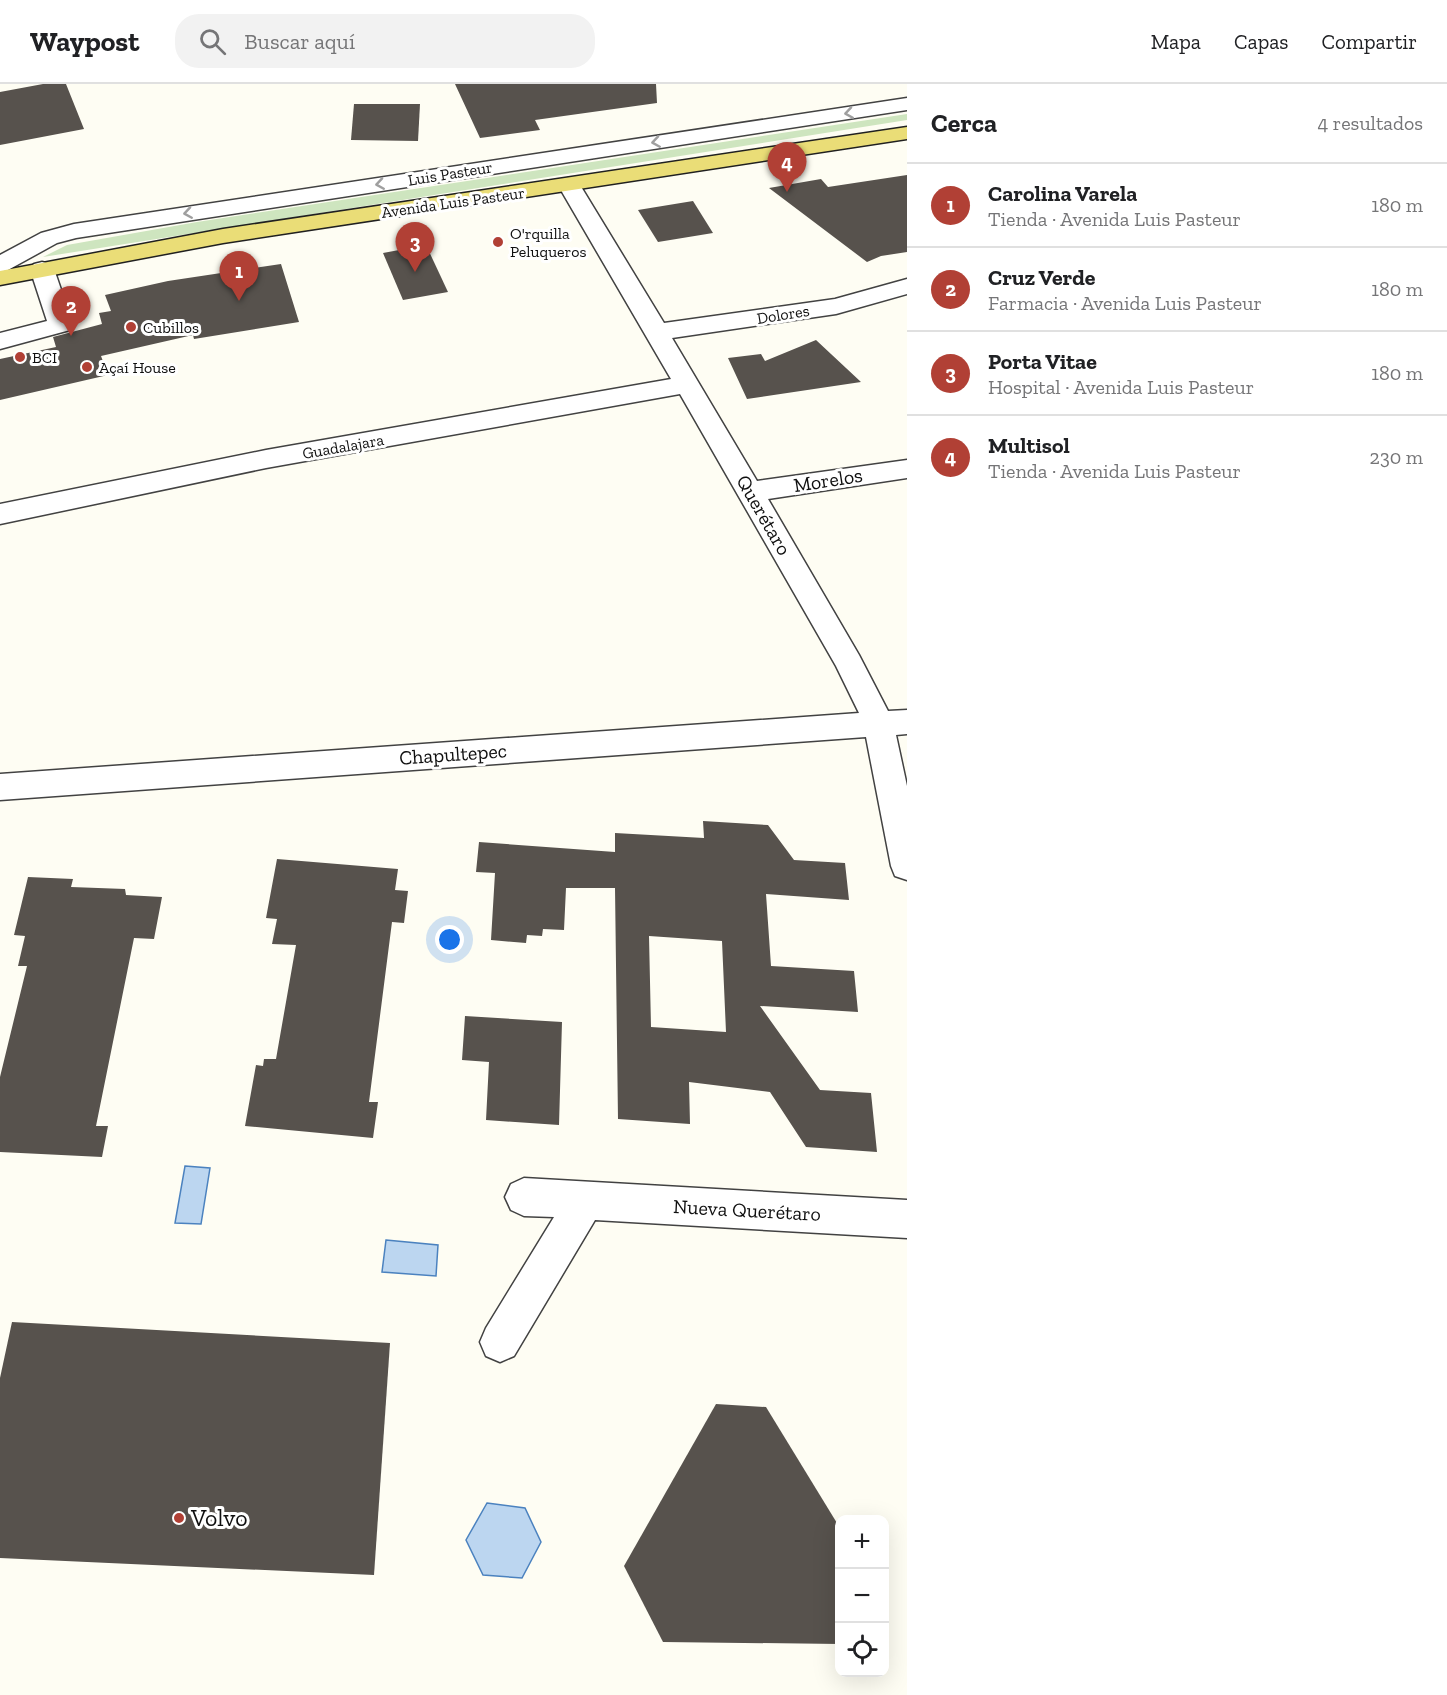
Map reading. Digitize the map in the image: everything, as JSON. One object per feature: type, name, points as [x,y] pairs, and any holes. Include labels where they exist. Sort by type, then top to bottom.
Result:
[{"type":"main road","name":"Avenida Luis Pasteur","points":[[0,278],[42,268],[213,238],[907,133]]},
{"type":"street","name":"Luis Pasteur","points":[[0,265],[49,238],[74,231],[907,104]]},
{"type":"street","name":"Querétaro","points":[[569,185],[688,384],[849,663],[893,723],[907,866]]},
{"type":"street","points":[[0,341],[61,325],[42,268]]},
{"type":"street","name":"Dolores","points":[[657,332],[836,306],[907,286]]},
{"type":"street","name":"Guadalajara","points":[[0,514],[266,459],[688,384]]},
{"type":"street","name":"Morelos","points":[[750,492],[907,469]]},
{"type":"street","name":"Chapultepec","points":[[0,787],[893,723]]},
{"type":"street","name":"Nueva Querétaro","points":[[524,1197],[907,1219]]},
{"type":"street","points":[[500,1342],[586,1200]]},
{"type":"green space","points":[[907,114],[907,120],[43,257],[67,245],[197,222]]},
{"type":"water","points":[[185,1166],[210,1168],[201,1224],[175,1223]]},
{"type":"water","points":[[386,1240],[438,1245],[436,1276],[382,1272]]},
{"type":"water","points":[[487,1503],[525,1508],[541,1542],[522,1578],[483,1575],[466,1540]]},
{"type":"building","points":[[43,84],[66,84],[84,129],[0,145],[0,92]]},
{"type":"building","points":[[455,84],[656,84],[657,103],[535,120],[540,130],[480,138]]},
{"type":"building","points":[[354,104],[420,104],[418,141],[351,140]]},
{"type":"building","points":[[907,175],[907,252],[881,256],[867,262],[769,188],[821,179],[828,187]]},
{"type":"building","points":[[693,201],[713,233],[658,242],[638,210]]},
{"type":"building","points":[[426,245],[448,292],[403,300],[383,253]]},
{"type":"building","points":[[281,264],[299,322],[194,339],[193,335],[101,356],[108,375],[0,400],[0,359],[56,347],[53,337],[102,324],[99,313],[111,311],[105,295],[168,281]]},
{"type":"building","points":[[816,340],[861,382],[747,399],[728,358],[761,354],[765,361]]},
{"type":"building","points":[[703,821],[768,825],[794,860],[845,863],[849,900],[766,894],[771,966],[854,971],[858,1012],[760,1006],[820,1090],[871,1093],[877,1152],[806,1147],[770,1092],[689,1082],[690,1124],[618,1119],[615,888],[566,888],[564,930],[543,929],[542,936],[527,935],[526,943],[491,940],[495,873],[476,872],[479,842],[615,852],[615,833],[704,838]],"holes":[[[649,936],[722,941],[726,1032],[651,1027]]]},
{"type":"building","points":[[277,859],[398,869],[395,890],[408,891],[404,923],[392,922],[369,1102],[378,1102],[373,1138],[245,1126],[256,1065],[263,1066],[264,1059],[276,1059],[296,945],[272,944],[277,919],[266,918]]},
{"type":"building","points":[[28,877],[73,879],[71,887],[125,889],[126,895],[162,897],[154,939],[134,938],[96,1126],[108,1126],[102,1157],[0,1152],[0,1077],[27,966],[18,966],[25,936],[14,935]]},
{"type":"building","points":[[465,1016],[562,1022],[559,1125],[486,1120],[489,1062],[462,1060]]},
{"type":"building","points":[[12,1322],[390,1343],[374,1575],[0,1558],[0,1378]]},
{"type":"building","points":[[716,1404],[766,1407],[835,1520],[835,1644],[663,1642],[624,1566]]},
{"type":"place","name":"Multisol","points":[[787,192]]},
{"type":"place","name":"O'rquilla Peluqueros","points":[[498,242]]},
{"type":"place","name":"Porta Vitae","points":[[415,272]]},
{"type":"place","name":"Carolina Varela","points":[[239,301]]},
{"type":"place","name":"Cubillos","points":[[131,327]]},
{"type":"place","name":"Cruz Verde","points":[[71,336]]},
{"type":"place","name":"BCI","points":[[20,357]]},
{"type":"place","name":"Açaí House","points":[[87,367]]},
{"type":"place","name":"Volvo","points":[[179,1518]]}]
